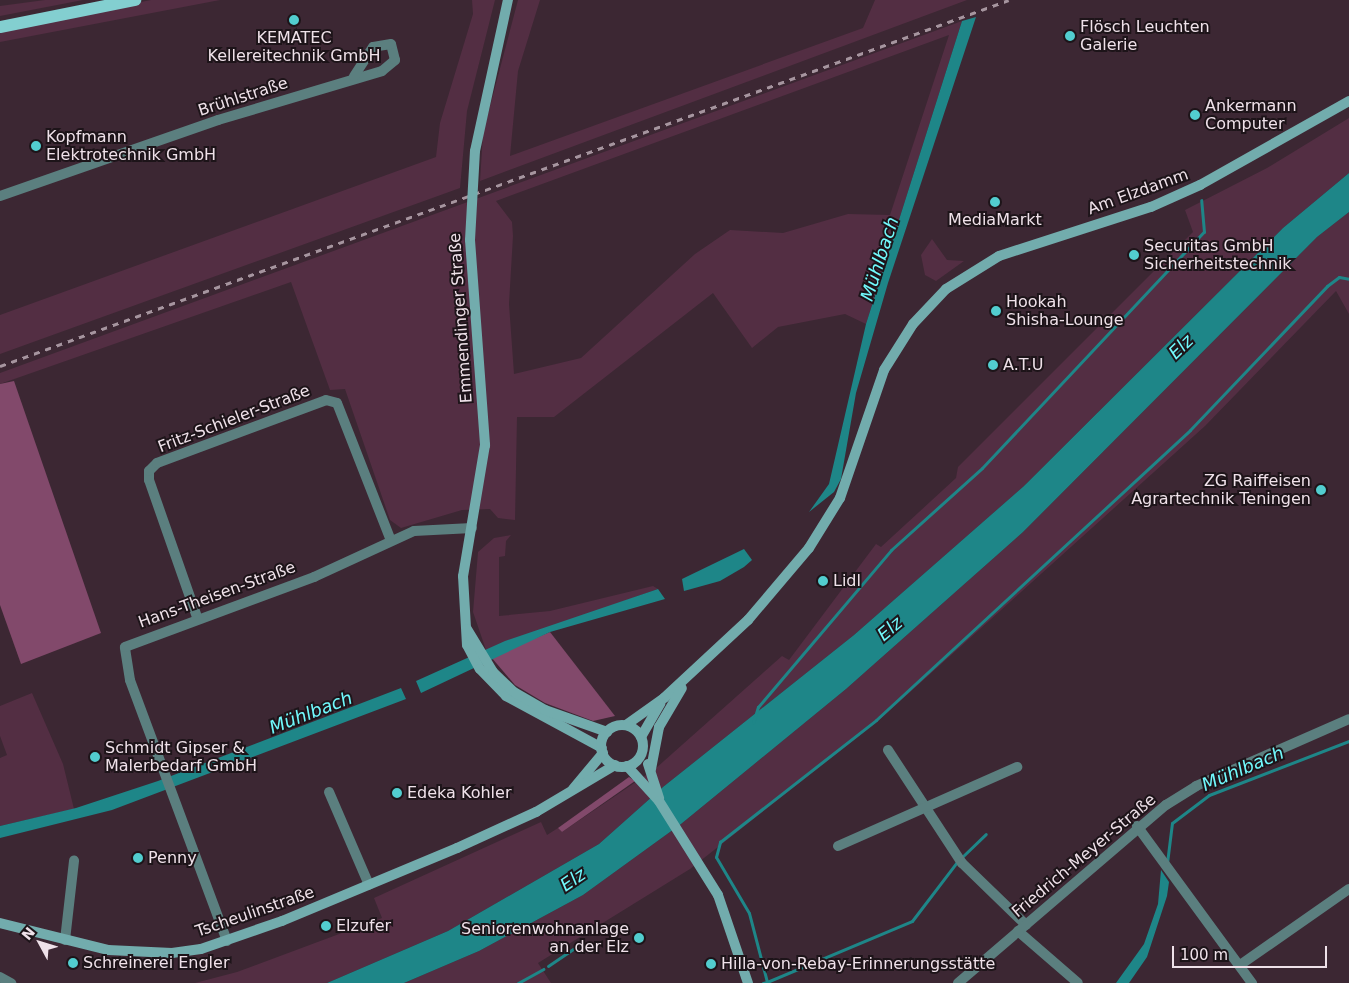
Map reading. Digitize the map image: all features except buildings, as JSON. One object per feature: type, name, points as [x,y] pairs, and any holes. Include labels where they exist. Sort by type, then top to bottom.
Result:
[{"type":"main road","points":[[0,27],[135,0]]},
{"type":"street","name":"Emmendinger Straße","points":[[509,2],[486,86],[475,151],[470,240],[485,445],[463,582],[467,629],[473,648],[484,667],[522,707],[602,751]]},
{"type":"street","name":"Brühlstraße","points":[[0,196],[354,76]]},
{"type":"street","name":"Am Elzdamm","points":[[692,672],[771,595],[827,521],[849,477],[884,370],[935,300],[999,256],[1179,195],[1256,157],[1349,101]]},
{"type":"street","name":"Fritz-Schieler-Straße","points":[[197,617],[149,480],[149,471],[157,463],[326,400],[337,403],[391,541]]},
{"type":"street","name":"Hans-Theisen-Straße","points":[[227,941],[168,775],[130,680],[125,647],[197,617],[314,577],[391,541],[440,526],[472,528]]},
{"type":"street","name":"Emmendinger Straße","points":[[484,667],[514,692],[545,710],[607,732]]},
{"type":"street","points":[[651,782],[628,766],[615,765],[602,751],[607,732],[626,726],[664,698],[692,672]]},
{"type":"street","points":[[692,672],[659,727],[651,769],[651,782],[659,801],[728,916],[748,983]]},
{"type":"street","points":[[651,769],[642,753],[641,737],[664,698]]},
{"type":"street","name":"Friedrich-Meyer-Straße","points":[[958,983],[1137,826],[1196,786],[1349,719]]},
{"type":"street","points":[[626,726],[641,737]]},
{"type":"street","points":[[888,750],[924,809],[960,859],[1022,928],[1078,983]]},
{"type":"street","name":"Tscheulinstraße","points":[[572,790],[602,751]]},
{"type":"street","points":[[628,766],[642,753]]},
{"type":"street","name":"Tscheulinstraße","points":[[0,923],[65,940],[144,953],[186,951],[227,941],[369,885],[518,821],[615,765]]},
{"type":"street","points":[[838,846],[1016,767]]},
{"type":"street","points":[[329,792],[369,885]]},
{"type":"street","points":[[1137,826],[1252,983]]},
{"type":"street","points":[[65,940],[74,861]]},
{"type":"street","points":[[1240,965],[1349,889]]},
{"type":"street","points":[[0,977],[12,980],[11,983]]},
{"type":"shaded area","points":[[45,0],[83,0],[0,16],[0,6]]},
{"type":"shaded area","points":[[151,0],[220,0],[0,42],[0,30]]},
{"type":"shaded area","points":[[472,0],[495,0],[467,111],[460,188],[0,354],[0,315],[436,157],[440,123],[473,14]]},
{"type":"shaded area","points":[[518,0],[540,0],[518,71],[510,156],[863,28],[875,0],[967,0],[480,181],[483,133]]},
{"type":"shaded area","points":[[962,21],[866,324],[845,314],[778,327],[752,348],[713,293],[554,417],[517,417],[515,520],[498,518],[490,509],[462,510],[401,528],[390,520],[345,389],[330,390],[291,282],[0,384],[0,373]],"holes":[[[949,35],[890,215],[848,214],[783,233],[730,230],[695,254],[581,358],[514,374],[509,304],[513,236],[512,222],[496,201]]]},
{"type":"shaded area","points":[[1349,118],[1349,173],[1283,228],[1024,486],[854,635],[663,787],[599,844],[448,931],[327,983],[195,983],[237,972],[382,918],[374,898],[541,822],[547,835],[558,828],[562,832],[655,769],[782,656],[789,660],[876,544],[881,547],[956,478],[958,467],[1193,232],[1185,210],[1267,168]]},
{"type":"shaded area","points":[[1349,212],[1349,314],[1336,291],[1205,426],[878,721],[690,869],[538,963],[551,983],[404,983],[479,951],[583,895],[681,824],[846,689],[1023,532],[1317,237]]},
{"type":"shaded area","points":[[932,239],[947,260],[964,261],[936,281],[925,275],[921,255]]},
{"type":"shaded area","points":[[14,381],[101,633],[21,664],[0,605],[0,384]]},
{"type":"shaded area","points":[[511,535],[506,541],[505,556],[499,557],[499,616],[550,611],[653,586],[658,589],[486,650],[473,612],[478,552],[494,538]]},
{"type":"shaded area","points":[[550,632],[615,716],[593,721],[545,703],[515,685],[491,657]]},
{"type":"shaded area","points":[[32,693],[63,764],[74,809],[0,826],[0,758],[7,755],[0,736],[0,706]]},
{"type":"shaded area","points":[[629,777],[635,781],[562,832],[558,828]]},
{"type":"water","points":[[976,17],[888,283],[856,393],[841,479],[834,492],[809,512],[829,484],[866,324],[962,21]]},
{"type":"water","name":"Elz","points":[[1349,173],[1349,212],[1317,237],[1023,532],[846,689],[681,824],[583,895],[479,951],[404,983],[327,983],[448,931],[599,844],[663,787],[854,635],[1024,486],[1283,228]]},
{"type":"water","points":[[744,549],[752,560],[744,567],[720,581],[684,591],[682,579]]},
{"type":"water","points":[[658,589],[665,599],[550,632],[421,693],[416,681],[505,641]]},
{"type":"water","points":[[401,688],[406,699],[112,810],[0,838],[0,826],[76,808],[158,781]]},
{"type":"water","points":[[1161,870],[1169,882],[1167,896],[1147,957],[1129,983],[1116,983],[1144,944],[1158,904]]},
{"type":"waterway","points":[[753,723],[758,707],[891,550],[982,468],[1204,232],[1201,200]]},
{"type":"waterway","points":[[763,983],[767,982],[749,913],[716,857],[720,842],[876,720],[1190,430],[1327,286],[1339,277],[1349,279]]},
{"type":"waterway","name":"Mühlbach","points":[[1167,863],[1172,823],[1209,795],[1349,741]]},
{"type":"waterway","points":[[962,857],[986,834]]},
{"type":"waterway","points":[[767,982],[912,921],[957,862]]},
{"type":"waterway","points":[[548,966],[575,948]]},
{"type":"waterway","points":[[518,983],[543,969]]},
{"type":"railway","points":[[0,366],[1009,0]]},
{"type":"place","name":"KEMATEC Kellereitechnik GmbH","points":[[294,20]]},
{"type":"place","name":"Flösch Leuchten Galerie","points":[[1070,36]]},
{"type":"place","name":"Ankermann Computer","points":[[1195,115]]},
{"type":"place","name":"Kopfmann Elektrotechnik GmbH","points":[[36,146]]},
{"type":"place","name":"MediaMarkt","points":[[995,202]]},
{"type":"place","name":"Securitas GmbH Sicherheitstechnik","points":[[1134,255]]},
{"type":"place","name":"Hookah Shisha-Lounge","points":[[996,311]]},
{"type":"place","name":"A.T.U","points":[[993,365]]},
{"type":"place","name":"ZG Raiffeisen Agrartechnik Teningen","points":[[1321,490]]},
{"type":"place","name":"Lidl","points":[[823,581]]},
{"type":"place","name":"Schmidt Gipser & Malerbedarf GmbH","points":[[95,757]]},
{"type":"place","name":"Edeka Kohler","points":[[397,793]]},
{"type":"place","name":"Penny","points":[[138,858]]},
{"type":"place","name":"Elzufer","points":[[326,926]]},
{"type":"place","name":"Seniorenwohnanlage an der Elz","points":[[639,938]]},
{"type":"place","name":"Schreinerei Engler","points":[[73,963]]},
{"type":"place","name":"Hilla-von-Rebay-Erinnerungsstätte","points":[[711,964]]}]
